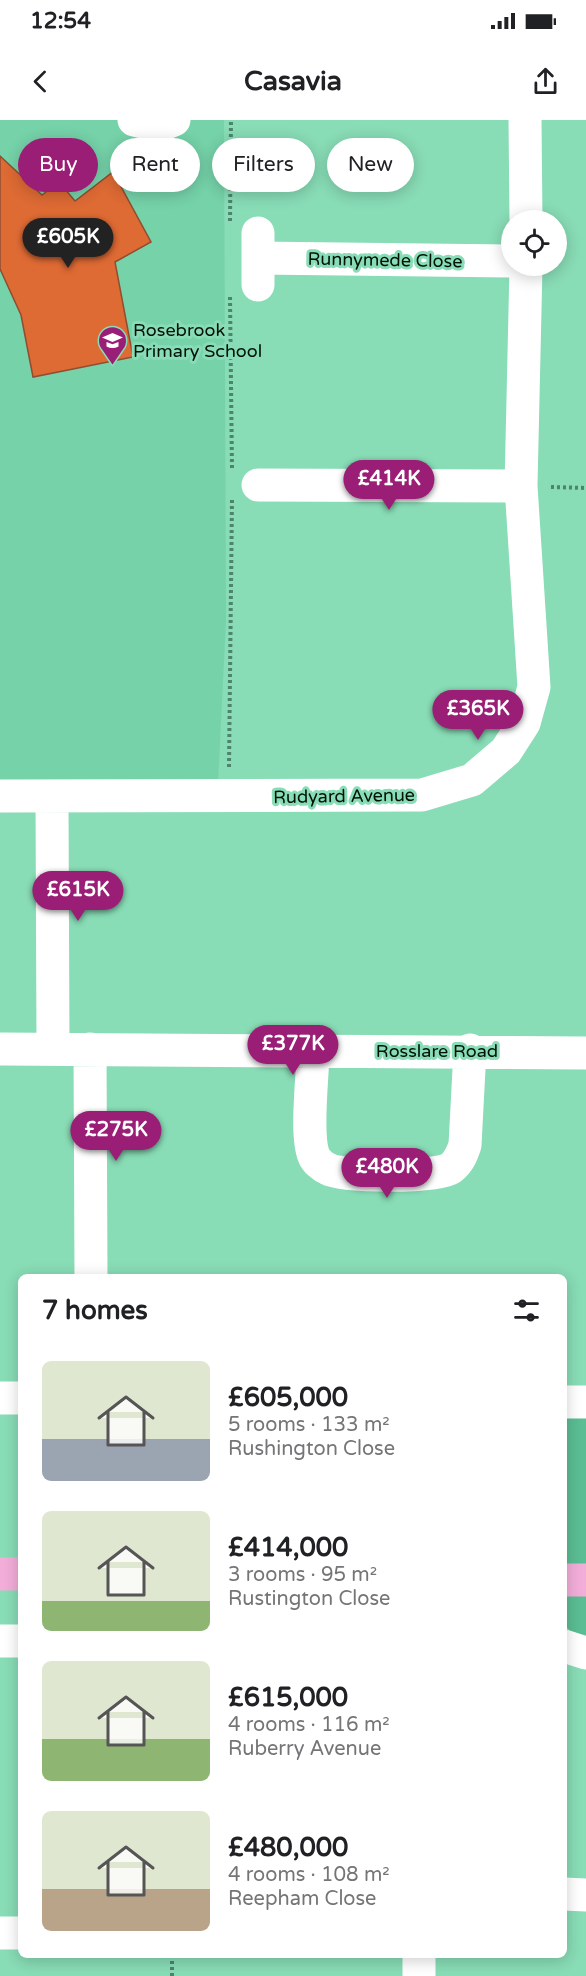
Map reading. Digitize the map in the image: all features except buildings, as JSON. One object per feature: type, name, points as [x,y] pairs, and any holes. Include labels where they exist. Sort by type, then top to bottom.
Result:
[{"type":"main road","points":[[0,1574],[18,1574]]},
{"type":"main road","points":[[567,1580],[586,1580]]},
{"type":"street","points":[[134,120],[159,126],[174,120]]},
{"type":"street","points":[[525,120],[526,210]]},
{"type":"street","name":"Runnymede Close","points":[[247,258],[501,261]]},
{"type":"street","name":"Rudyard Avenue","points":[[0,796],[228,798],[423,795],[472,780],[506,751],[524,723],[534,687],[521,486],[526,276]]},
{"type":"street","points":[[247,487],[521,486]]},
{"type":"street","points":[[52,797],[53,1048]]},
{"type":"street","name":"Rosslare Road","points":[[0,1049],[470,1050],[586,1053]]},
{"type":"street","points":[[90,1049],[91,1274]]},
{"type":"street","points":[[313,1051],[310,1141],[315,1159],[328,1169],[344,1173],[432,1174],[450,1169],[461,1157],[465,1145],[470,1050]]},
{"type":"street","points":[[0,1398],[18,1398]]},
{"type":"street","points":[[567,1402],[586,1402]]},
{"type":"street","points":[[0,1641],[18,1641]]},
{"type":"street","points":[[567,1647],[586,1653]]},
{"type":"street","points":[[567,1894],[586,1894]]},
{"type":"street","points":[[0,1933],[18,1933]]},
{"type":"street","points":[[419,1958],[419,1976]]},
{"type":"path","points":[[228,798],[247,487],[247,258],[231,120]]},
{"type":"path","points":[[521,486],[586,488]]},
{"type":"path","points":[[172,1958],[172,1976]]},
{"type":"shaded area","name":"Rosebrook Primary School","points":[[0,120],[224,120],[224,138],[212,138],[212,192],[224,192],[226,620],[218,784],[0,784]]},
{"type":"shaded area","points":[[586,1411],[586,1649],[567,1627],[567,1413]]},
{"type":"place","name":"Rosebrook Primary School","points":[[112,366]]}]
